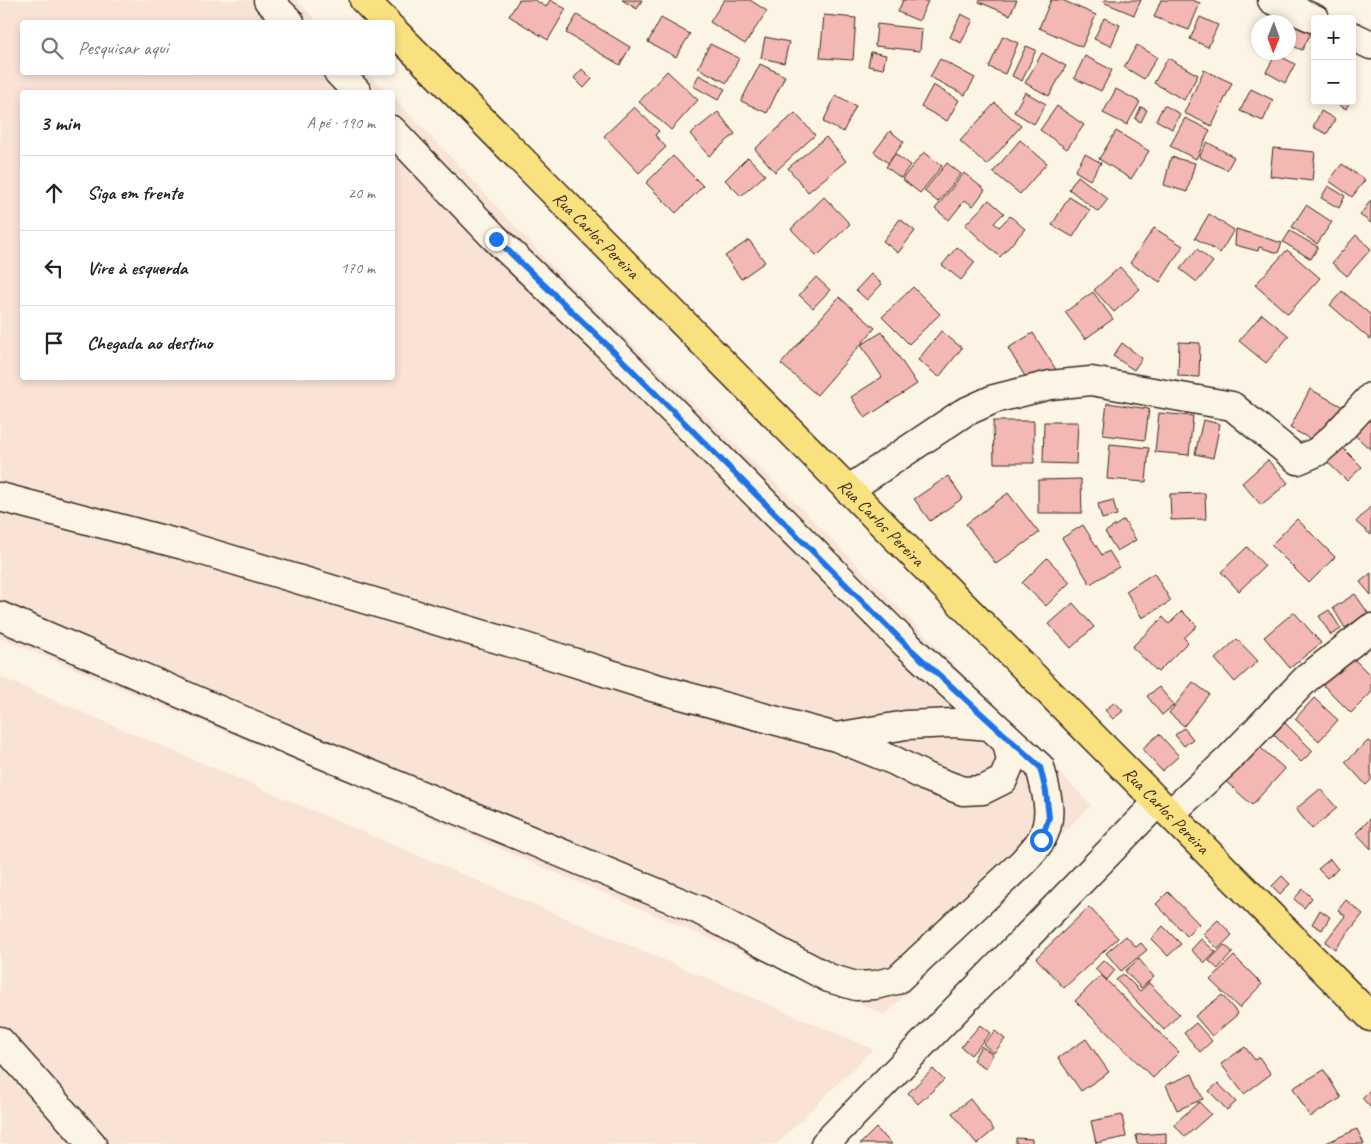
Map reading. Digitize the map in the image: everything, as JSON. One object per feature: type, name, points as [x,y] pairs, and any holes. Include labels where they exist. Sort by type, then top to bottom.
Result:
[{"type":"main road","points":[[364,0],[384,20]]},
{"type":"main road","name":"Rua Carlos Pereira","points":[[395,32],[1371,1016]]},
{"type":"street","points":[[268,0],[288,20]]},
{"type":"street","points":[[1272,0],[1311,17]]},
{"type":"street","points":[[1356,38],[1371,45]]},
{"type":"street","points":[[341,75],[355,90]]},
{"type":"street","points":[[0,616],[321,754],[699,910],[829,978],[856,986],[875,985],[896,980],[1029,855],[1041,840],[1049,817],[1040,767],[906,645],[608,346],[496,239],[395,133]]},
{"type":"street","points":[[848,490],[963,413],[994,400],[1050,385],[1091,381],[1226,404],[1238,411],[1298,460],[1317,452],[1371,398]]},
{"type":"street","points":[[0,498],[183,545],[652,686],[836,737],[895,761],[926,777],[963,791],[983,790],[1003,780],[1012,761],[1007,742],[990,726],[954,723],[906,725],[836,737]]},
{"type":"street","points":[[824,1144],[1164,808],[1229,759],[1306,679],[1371,628]]},
{"type":"street","points":[[0,1041],[92,1144]]},
{"type":"shaded area","points":[[0,0],[296,0],[316,20],[20,20],[20,75],[369,75],[385,90],[20,90],[20,380],[395,380],[395,100],[554,268],[805,512],[1091,805],[885,1015],[368,791],[0,638]]},
{"type":"shaded area","points":[[0,677],[873,1049],[777,1144],[0,1144]]},
{"type":"building","points":[[519,0],[535,0],[546,7],[550,0],[566,9],[548,40],[509,16]]},
{"type":"building","points":[[622,0],[642,0],[637,9]]},
{"type":"building","points":[[724,0],[750,0],[767,11],[745,44],[710,22]]},
{"type":"building","points":[[903,0],[928,1],[919,21],[898,12]]},
{"type":"building","points":[[980,0],[1017,0],[1010,15],[979,2]]},
{"type":"building","points":[[1051,0],[1062,0],[1096,15],[1082,47],[1039,28]]},
{"type":"building","points":[[1104,0],[1141,0],[1134,15],[1103,2]]},
{"type":"building","points":[[1161,0],[1192,0],[1200,3],[1189,30],[1154,17]]},
{"type":"building","points":[[961,14],[973,20],[961,43],[950,37]]},
{"type":"building","points":[[577,15],[630,47],[620,65],[566,33]]},
{"type":"building","points":[[824,15],[856,18],[853,60],[820,58]]},
{"type":"building","points":[[1200,17],[1218,25],[1208,47],[1190,39]]},
{"type":"building","points":[[661,18],[690,34],[676,57],[648,42]]},
{"type":"building","points":[[1104,18],[1120,25],[1111,46],[1094,39]]},
{"type":"building","points":[[877,24],[922,29],[920,51],[875,46]]},
{"type":"building","points":[[1296,26],[1311,33],[1302,50],[1296,47]]},
{"type":"building","points":[[1003,36],[1018,43],[1005,74],[989,67]]},
{"type":"building","points":[[765,37],[789,42],[784,63],[761,58]]},
{"type":"building","points":[[710,44],[739,58],[727,83],[698,68]]},
{"type":"building","points":[[1137,45],[1157,57],[1144,79],[1124,67]]},
{"type":"building","points":[[1026,46],[1036,50],[1022,81],[1012,76]]},
{"type":"building","points":[[871,52],[886,55],[883,69],[868,66]]},
{"type":"building","points":[[1042,53],[1066,66],[1049,96],[1025,83]]},
{"type":"building","points":[[1085,56],[1112,70],[1101,91],[1074,78]]},
{"type":"building","points":[[1168,58],[1198,75],[1184,100],[1154,83]]},
{"type":"building","points":[[940,59],[975,78],[965,95],[930,77]]},
{"type":"building","points":[[1273,60],[1287,60],[1295,64],[1285,83],[1266,72]]},
{"type":"building","points":[[760,64],[785,76],[767,113],[741,101]]},
{"type":"building","points":[[582,69],[592,79],[584,88],[574,78]]},
{"type":"building","points":[[1204,70],[1232,83],[1212,126],[1184,113]]},
{"type":"building","points":[[667,71],[698,100],[671,130],[639,102]]},
{"type":"building","points":[[699,75],[725,89],[718,100],[693,86]]},
{"type":"building","points":[[933,85],[959,100],[947,121],[921,107]]},
{"type":"building","points":[[1116,89],[1140,102],[1127,125],[1103,113]]},
{"type":"building","points":[[1251,89],[1273,100],[1263,121],[1240,111]]},
{"type":"building","points":[[1025,92],[1046,104],[1034,124],[1014,112]]},
{"type":"building","points":[[836,95],[856,106],[843,132],[823,122]]},
{"type":"building","points":[[995,103],[1021,126],[987,165],[960,141]]},
{"type":"building","points":[[1164,105],[1180,114],[1172,129],[1156,120]]},
{"type":"building","points":[[1339,105],[1348,105],[1346,109]]},
{"type":"building","points":[[1057,106],[1084,125],[1067,149],[1040,130]]},
{"type":"building","points":[[634,107],[659,131],[655,135],[666,147],[639,173],[604,136]]},
{"type":"building","points":[[1141,107],[1147,110],[1141,122],[1135,119]]},
{"type":"building","points":[[1321,111],[1335,119],[1327,134],[1313,127]]},
{"type":"building","points":[[718,112],[735,134],[709,156],[690,134]]},
{"type":"building","points":[[795,113],[815,135],[775,172],[755,149]]},
{"type":"building","points":[[1185,118],[1210,130],[1196,159],[1170,146]]},
{"type":"building","points":[[890,131],[904,142],[888,163],[874,152]]},
{"type":"building","points":[[1116,131],[1149,151],[1131,179],[1099,159]]},
{"type":"building","points":[[826,137],[846,161],[808,192],[788,168]]},
{"type":"building","points":[[1020,140],[1047,163],[1020,194],[993,172]]},
{"type":"building","points":[[1207,142],[1234,157],[1227,170],[1199,157]]},
{"type":"building","points":[[1273,148],[1315,152],[1312,181],[1270,176]]},
{"type":"building","points":[[924,152],[942,166],[920,193],[902,179]]},
{"type":"building","points":[[895,154],[910,165],[901,178],[886,167]]},
{"type":"building","points":[[1085,154],[1101,163],[1090,180],[1075,171]]},
{"type":"building","points":[[673,156],[703,186],[676,213],[646,183]]},
{"type":"building","points":[[748,157],[765,175],[741,196],[725,180]]},
{"type":"building","points":[[1171,157],[1195,163],[1187,192],[1164,185]]},
{"type":"building","points":[[947,163],[961,174],[938,202],[924,191]]},
{"type":"building","points":[[1342,164],[1365,180],[1352,197],[1329,181]]},
{"type":"building","points":[[964,173],[985,190],[973,206],[965,200],[949,220],[935,209]]},
{"type":"building","points":[[1078,176],[1108,199],[1098,212],[1069,189]]},
{"type":"building","points":[[1328,186],[1345,196],[1339,208],[1321,198]]},
{"type":"building","points":[[824,197],[850,224],[817,256],[791,229]]},
{"type":"building","points":[[1069,197],[1090,210],[1073,237],[1052,225]]},
{"type":"building","points":[[989,200],[1004,213],[994,223],[999,227],[1010,216],[1025,229],[1000,257],[965,225]]},
{"type":"building","points":[[1371,200],[1371,223],[1360,215]]},
{"type":"building","points":[[1306,205],[1332,222],[1317,244],[1292,227]]},
{"type":"building","points":[[1209,214],[1234,230],[1220,253],[1195,238]]},
{"type":"building","points":[[900,219],[915,231],[898,253],[883,241]]},
{"type":"building","points":[[1154,228],[1183,246],[1160,282],[1130,263]]},
{"type":"building","points":[[1236,229],[1282,243],[1278,253],[1259,247],[1258,251],[1235,245]]},
{"type":"building","points":[[1290,231],[1318,247],[1311,259],[1283,242]]},
{"type":"building","points":[[1356,235],[1371,249],[1347,276],[1332,263]]},
{"type":"building","points":[[749,240],[765,262],[741,279],[725,256]]},
{"type":"building","points":[[957,247],[975,262],[961,280],[942,265]]},
{"type":"building","points":[[1197,249],[1213,262],[1197,282],[1180,269]]},
{"type":"building","points":[[1287,250],[1320,278],[1288,314],[1255,285]]},
{"type":"building","points":[[1120,267],[1140,289],[1114,312],[1094,290]]},
{"type":"building","points":[[871,274],[882,284],[867,300],[856,290]]},
{"type":"building","points":[[816,277],[830,290],[813,308],[799,295]]},
{"type":"building","points":[[913,287],[940,314],[909,344],[882,317]]},
{"type":"building","points":[[1342,291],[1371,315],[1371,340],[1330,305]]},
{"type":"building","points":[[1093,292],[1113,319],[1085,339],[1065,312]]},
{"type":"building","points":[[839,297],[875,328],[817,395],[781,364]]},
{"type":"building","points":[[1262,314],[1289,336],[1266,363],[1239,341]]},
{"type":"building","points":[[941,331],[962,348],[939,377],[918,360]]},
{"type":"building","points":[[882,332],[917,384],[865,418],[851,397],[882,377],[861,345]]},
{"type":"building","points":[[1033,333],[1058,373],[1032,388],[1008,348]]},
{"type":"building","points":[[1179,342],[1200,343],[1199,377],[1178,376]]},
{"type":"building","points":[[1122,343],[1142,358],[1134,370],[1113,356]]},
{"type":"building","points":[[1310,389],[1343,407],[1322,445],[1290,428]]},
{"type":"building","points":[[1107,403],[1149,409],[1145,440],[1103,435]]},
{"type":"building","points":[[1371,407],[1371,450],[1349,430]]},
{"type":"building","points":[[1159,413],[1193,416],[1189,455],[1155,452]]},
{"type":"building","points":[[1203,420],[1220,424],[1213,458],[1195,454]]},
{"type":"building","points":[[993,421],[1034,421],[1034,463],[994,463]]},
{"type":"building","points":[[1044,422],[1078,422],[1076,464],[1043,463]]},
{"type":"building","points":[[1337,442],[1362,467],[1347,481],[1322,457]]},
{"type":"building","points":[[1110,444],[1149,448],[1146,482],[1107,479]]},
{"type":"building","points":[[1268,460],[1288,483],[1261,505],[1242,483]]},
{"type":"building","points":[[948,476],[963,498],[930,521],[914,499]]},
{"type":"building","points":[[1081,479],[1082,513],[1038,513],[1038,480]]},
{"type":"building","points":[[1008,493],[1039,533],[996,564],[966,524]]},
{"type":"building","points":[[1205,493],[1206,519],[1171,520],[1170,494]]},
{"type":"building","points":[[1113,500],[1117,515],[1102,519],[1098,504]]},
{"type":"building","points":[[1371,506],[1371,535],[1356,522]]},
{"type":"building","points":[[1297,519],[1335,557],[1309,583],[1271,545]]},
{"type":"building","points":[[1124,520],[1136,540],[1117,551],[1105,532]]},
{"type":"building","points":[[1083,525],[1102,555],[1109,551],[1119,567],[1090,584],[1062,538]]},
{"type":"building","points":[[1247,547],[1265,566],[1239,591],[1221,572]]},
{"type":"building","points":[[1047,558],[1070,582],[1046,606],[1022,583]]},
{"type":"building","points":[[1154,573],[1171,601],[1142,618],[1126,591]]},
{"type":"building","points":[[1371,573],[1371,595],[1360,582]]},
{"type":"building","points":[[1355,594],[1368,613],[1345,628],[1333,608]]},
{"type":"building","points":[[1073,603],[1094,627],[1071,648],[1049,624]]},
{"type":"building","points":[[1329,610],[1341,629],[1331,635],[1319,616]]},
{"type":"building","points":[[1182,611],[1197,626],[1184,638],[1188,642],[1158,672],[1132,647],[1163,617],[1169,624]]},
{"type":"building","points":[[1294,612],[1321,643],[1290,668],[1264,637]]},
{"type":"building","points":[[1237,639],[1258,661],[1235,682],[1215,659]]},
{"type":"building","points":[[1349,654],[1371,676],[1371,693],[1351,713],[1320,682]]},
{"type":"building","points":[[1193,682],[1209,694],[1184,726],[1169,713]]},
{"type":"building","points":[[1159,687],[1174,705],[1162,715],[1147,696]]},
{"type":"building","points":[[1314,698],[1338,720],[1319,741],[1295,719]]},
{"type":"building","points":[[1115,702],[1123,711],[1113,719],[1105,710]]},
{"type":"building","points":[[1285,723],[1313,751],[1301,762],[1273,734]]},
{"type":"building","points":[[1184,728],[1193,739],[1184,746],[1175,735]]},
{"type":"building","points":[[1159,734],[1179,756],[1162,771],[1142,749]]},
{"type":"building","points":[[1368,741],[1371,743],[1371,780],[1366,785],[1345,762]]},
{"type":"building","points":[[1254,742],[1285,769],[1252,805],[1222,778]]},
{"type":"building","points":[[1320,789],[1337,808],[1312,829],[1296,809]]},
{"type":"building","points":[[1371,818],[1371,849],[1356,833]]},
{"type":"building","points":[[1330,859],[1338,869],[1327,878],[1318,869]]},
{"type":"building","points":[[1282,876],[1290,884],[1280,894],[1272,886]]},
{"type":"building","points":[[1303,889],[1312,898],[1304,908],[1294,899]]},
{"type":"building","points":[[1168,892],[1199,924],[1187,936],[1156,904]]},
{"type":"building","points":[[1346,900],[1363,914],[1335,949],[1325,942],[1345,916],[1338,910]]},
{"type":"building","points":[[1089,907],[1118,938],[1064,988],[1036,958]]},
{"type":"building","points":[[1320,910],[1330,917],[1322,930],[1312,924]]},
{"type":"building","points":[[1218,920],[1232,935],[1218,949],[1203,934]]},
{"type":"building","points":[[1163,926],[1181,944],[1168,956],[1151,939]]},
{"type":"building","points":[[1126,936],[1136,947],[1141,943],[1147,950],[1121,971],[1106,953]]},
{"type":"building","points":[[1201,939],[1216,952],[1205,963],[1191,950]]},
{"type":"building","points":[[1224,945],[1233,952],[1218,969],[1209,961]]},
{"type":"building","points":[[1234,956],[1262,984],[1239,1008],[1210,980]]},
{"type":"building","points":[[1139,959],[1154,977],[1141,988],[1125,971]]},
{"type":"building","points":[[1104,960],[1115,970],[1107,980],[1095,969]]},
{"type":"building","points":[[1123,974],[1140,991],[1149,983],[1179,1014],[1164,1030],[1116,980]]},
{"type":"building","points":[[1101,975],[1179,1052],[1153,1078],[1075,1001]]},
{"type":"building","points":[[1222,995],[1238,1014],[1212,1036],[1195,1016]]},
{"type":"building","points":[[1196,1023],[1212,1041],[1200,1052],[1184,1033]]},
{"type":"building","points":[[980,1025],[990,1033],[971,1055],[961,1047]]},
{"type":"building","points":[[995,1031],[1005,1039],[994,1053],[983,1044]]},
{"type":"building","points":[[1086,1039],[1109,1072],[1081,1091],[1058,1058]]},
{"type":"building","points":[[981,1046],[993,1054],[986,1068],[973,1060]]},
{"type":"building","points":[[1245,1047],[1255,1060],[1259,1057],[1271,1074],[1244,1094],[1221,1064]]},
{"type":"building","points":[[933,1069],[944,1080],[918,1104],[908,1093]]},
{"type":"building","points":[[1324,1070],[1341,1098],[1310,1117],[1293,1088]]},
{"type":"building","points":[[1192,1074],[1203,1099],[1177,1110],[1166,1085]]},
{"type":"building","points":[[1218,1083],[1236,1102],[1227,1110],[1209,1091]]},
{"type":"building","points":[[1371,1089],[1371,1108],[1362,1098]]},
{"type":"building","points":[[970,1099],[994,1130],[977,1144],[952,1113]]},
{"type":"building","points":[[1199,1102],[1211,1114],[1185,1137],[1174,1124]]},
{"type":"building","points":[[1122,1115],[1126,1137],[1096,1143],[1091,1121]]},
{"type":"building","points":[[876,1128],[892,1144],[860,1144]]},
{"type":"building","points":[[1357,1129],[1364,1144],[1326,1144],[1326,1143]]},
{"type":"building","points":[[1166,1133],[1166,1144],[1137,1144],[1136,1135]]},
{"type":"building","points":[[1016,1138],[1032,1139],[1032,1144],[1016,1144]]},
{"type":"route","points":[[496,239],[608,346],[906,645],[1040,767],[1049,817],[1041,840]]}]
